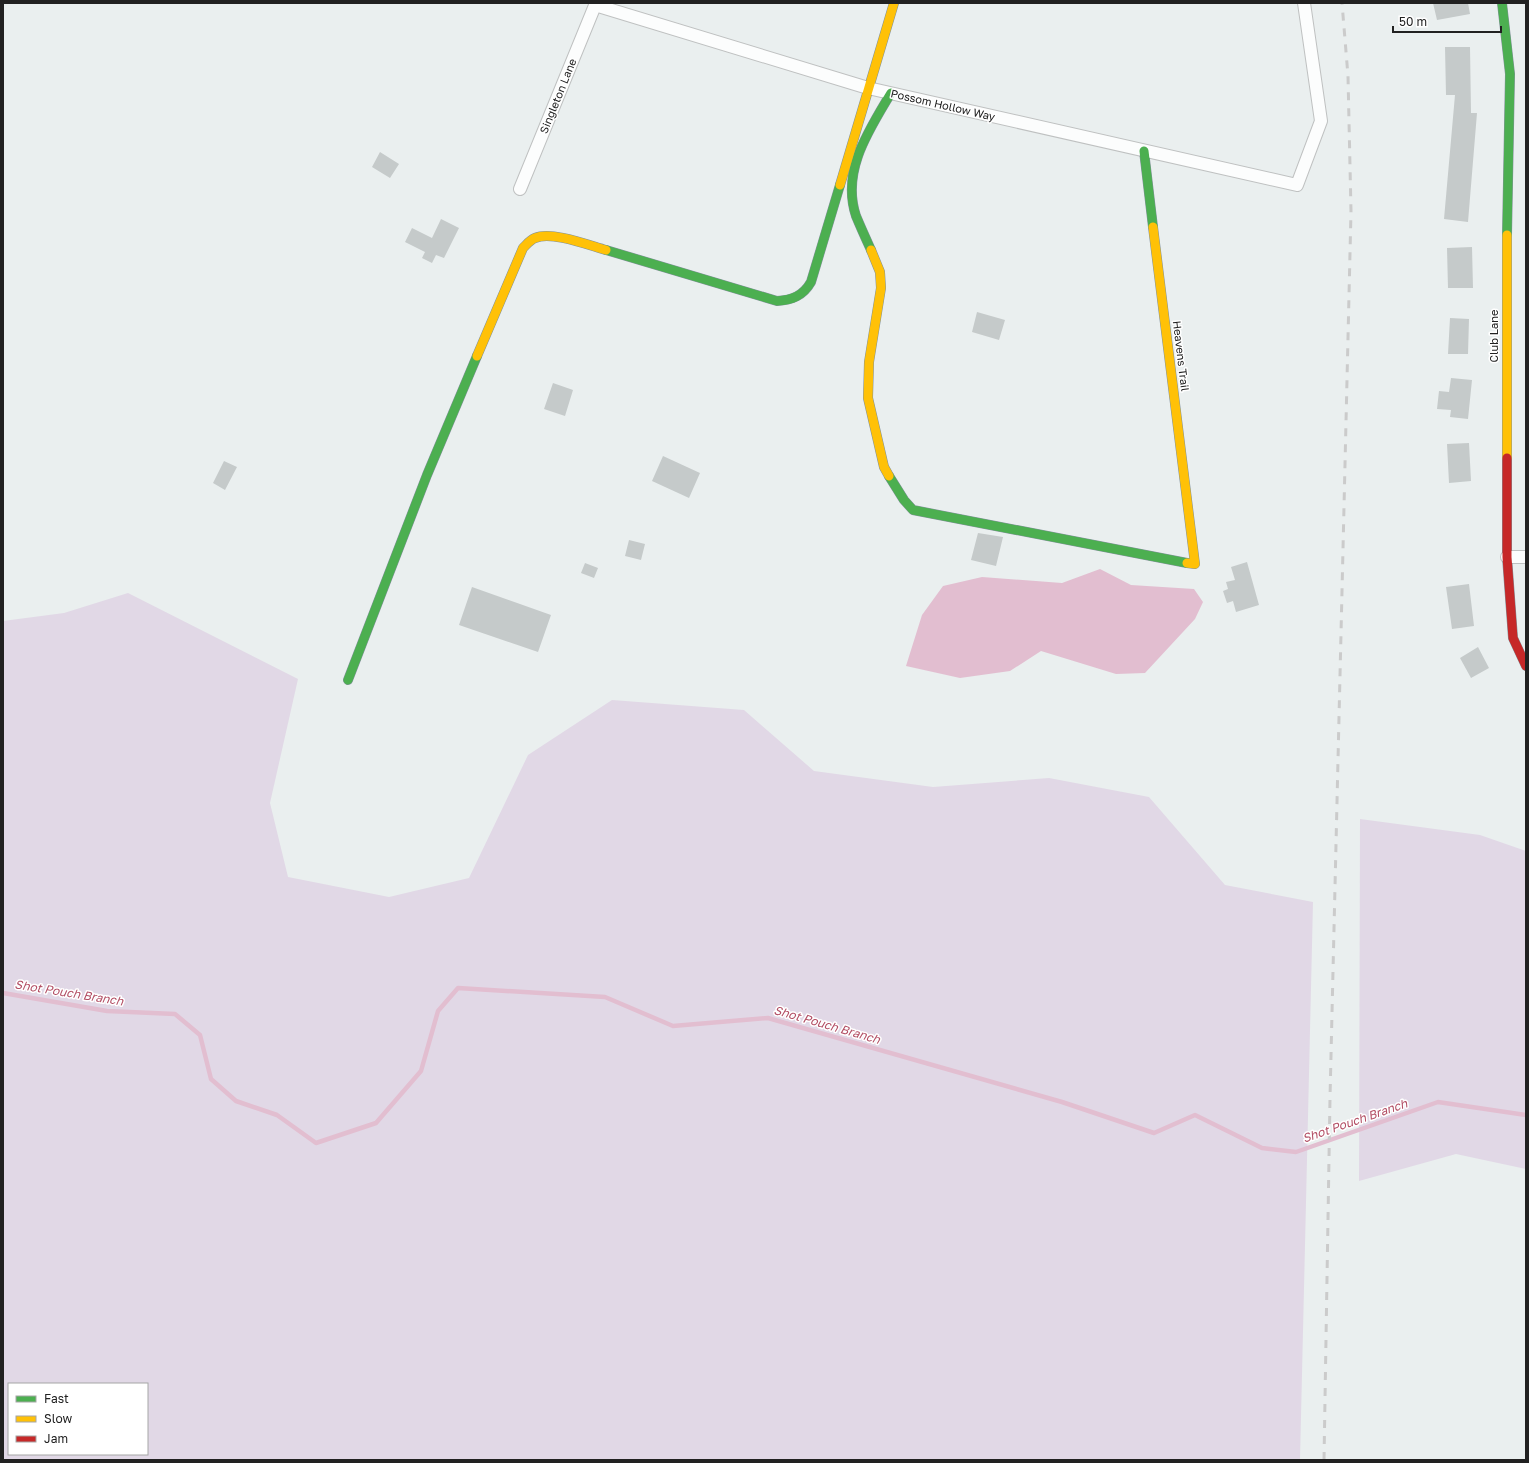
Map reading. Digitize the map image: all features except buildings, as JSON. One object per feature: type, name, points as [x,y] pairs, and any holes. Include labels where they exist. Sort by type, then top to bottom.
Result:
[{"type":"street","points":[[348,680],[428,475],[523,248],[533,238],[542,236],[555,237],[584,244],[777,301],[796,299],[803,294],[811,282],[894,3]]},
{"type":"street","name":"Possom Hollow Way","points":[[596,4],[868,88],[1297,185],[1321,121],[1304,3]]},
{"type":"street","name":"Club Lane","points":[[1502,3],[1510,74],[1506,263],[1507,557],[1513,638],[1526,666]]},
{"type":"street","name":"Singleton Lane","points":[[520,189],[596,4]]},
{"type":"street","name":"Heavens Trail","points":[[891,93],[865,136],[854,168],[852,192],[856,215],[880,272],[881,288],[869,362],[868,398],[884,467],[904,500],[913,510],[1195,564],[1144,151]]},
{"type":"street","points":[[1507,557],[1526,557]]},
{"type":"shaded area","points":[[1100,569],[1131,585],[1194,589],[1203,602],[1195,619],[1145,673],[1116,674],[1041,651],[1010,671],[960,678],[906,666],[922,615],[943,586],[982,577],[1062,583]]},
{"type":"shaded area","points":[[128,593],[298,679],[270,803],[288,877],[389,897],[469,878],[528,755],[612,700],[744,710],[814,771],[933,787],[1049,778],[1149,797],[1225,885],[1313,902],[1300,1460],[3,1460],[3,621],[64,613]]},
{"type":"shaded area","points":[[1360,819],[1480,835],[1526,851],[1526,1169],[1456,1154],[1359,1181]]},
{"type":"waterway","name":"Shot Pouch Branch","points":[[3,993],[107,1011],[175,1014],[200,1035],[211,1079],[236,1101],[277,1115],[316,1143],[376,1123],[421,1071],[438,1011],[458,988],[605,997],[673,1026],[768,1018],[1062,1102],[1154,1133],[1195,1115],[1262,1148],[1296,1152],[1438,1102],[1526,1115]]},
{"type":"railway","points":[[1324,1460],[1330,1098],[1351,211],[1348,76],[1342,3]]},
{"type":"traffic: fast","points":[[1502,3],[1510,74],[1507,235]]},
{"type":"traffic: fast","points":[[871,250],[856,216],[852,199],[852,183],[855,167],[866,136],[891,93]]},
{"type":"traffic: fast","points":[[1144,151],[1153,227]]},
{"type":"traffic: fast","points":[[606,250],[777,301],[788,300],[801,294],[811,282],[840,185]]},
{"type":"traffic: fast","points":[[348,680],[427,475],[477,356]]},
{"type":"traffic: fast","points":[[889,476],[904,500],[913,510],[1187,563]]},
{"type":"traffic: slow","points":[[840,185],[894,3]]},
{"type":"traffic: slow","points":[[1153,227],[1195,564],[1187,563]]},
{"type":"traffic: slow","points":[[1507,235],[1507,458]]},
{"type":"traffic: slow","points":[[477,356],[523,248],[530,241],[542,236],[560,237],[606,250]]},
{"type":"traffic: slow","points":[[871,250],[880,272],[881,288],[869,362],[868,398],[884,467],[889,476]]},
{"type":"traffic: jam","points":[[1507,458],[1507,557],[1513,638],[1526,666]]}]
